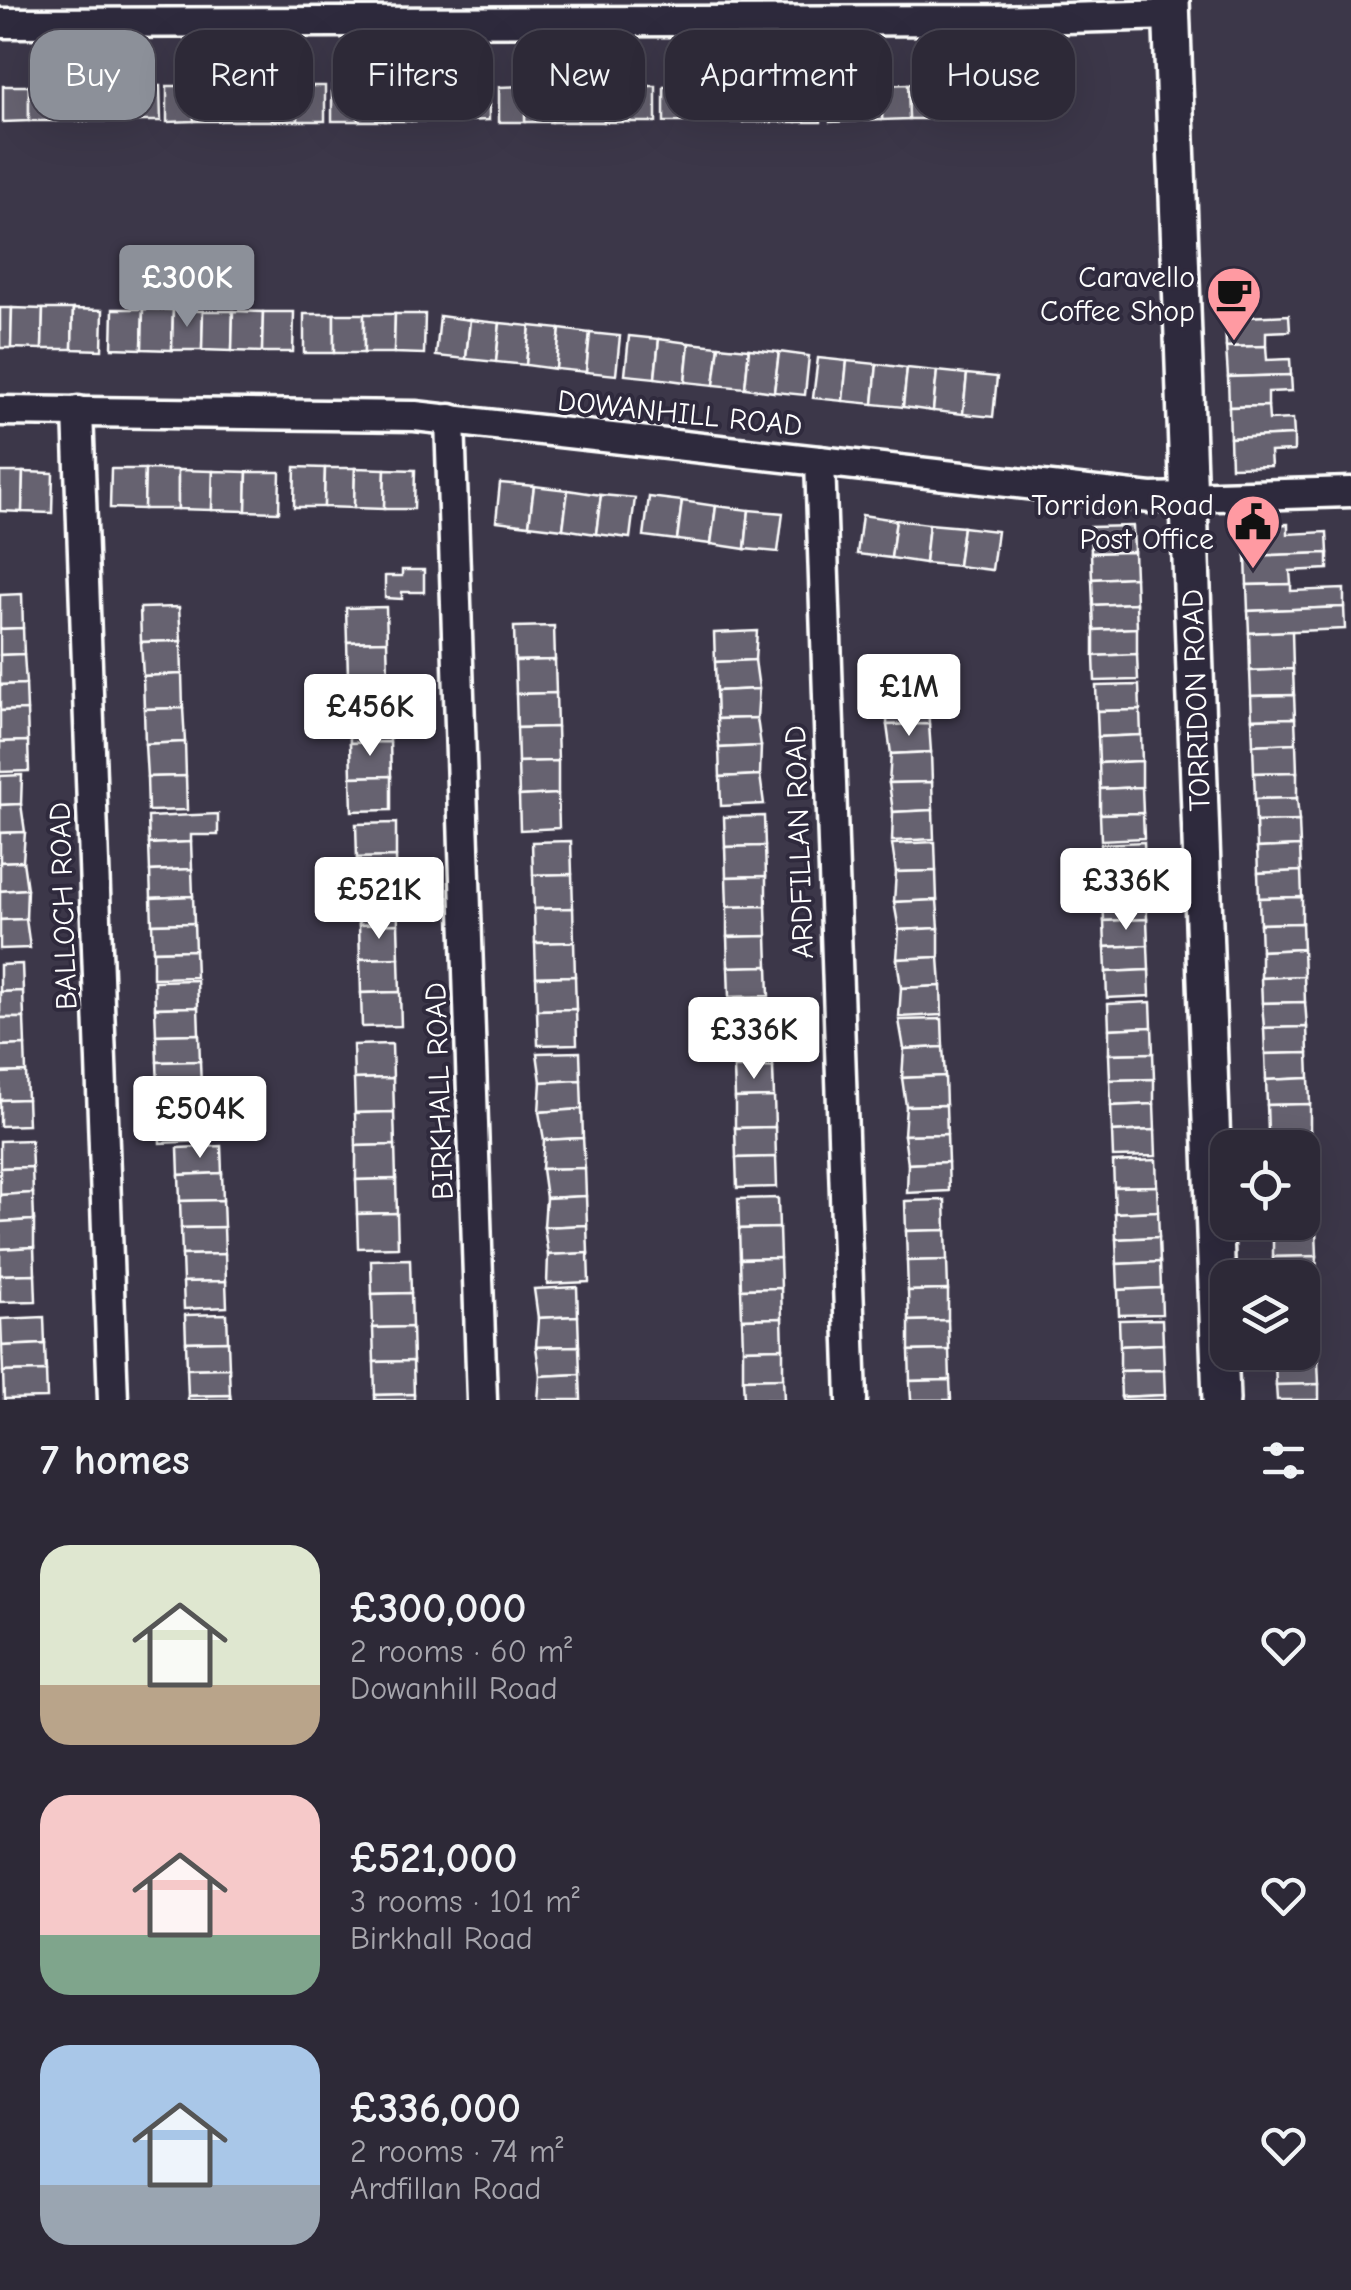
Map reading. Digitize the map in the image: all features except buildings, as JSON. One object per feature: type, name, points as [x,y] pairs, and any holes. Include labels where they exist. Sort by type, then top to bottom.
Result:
[{"type":"street","points":[[0,23],[956,20],[1172,8]]},
{"type":"street","name":"TORRIDON ROAD","points":[[1172,8],[1221,1400]]},
{"type":"street","name":"BALLOCH ROAD","points":[[78,410],[113,1400]]},
{"type":"street","name":"DOWANHILL ROAD","points":[[0,411],[450,420],[1151,498],[1351,492]]},
{"type":"street","name":"BIRKHALL ROAD","points":[[450,420],[482,1400]]},
{"type":"street","name":"ARDFILLAN ROAD","points":[[820,462],[852,1400]]},
{"type":"place","name":"Caravello Coffee Shop","points":[[1234,343]]},
{"type":"place","name":"Torridon Road Post Office","points":[[1253,571]]}]
